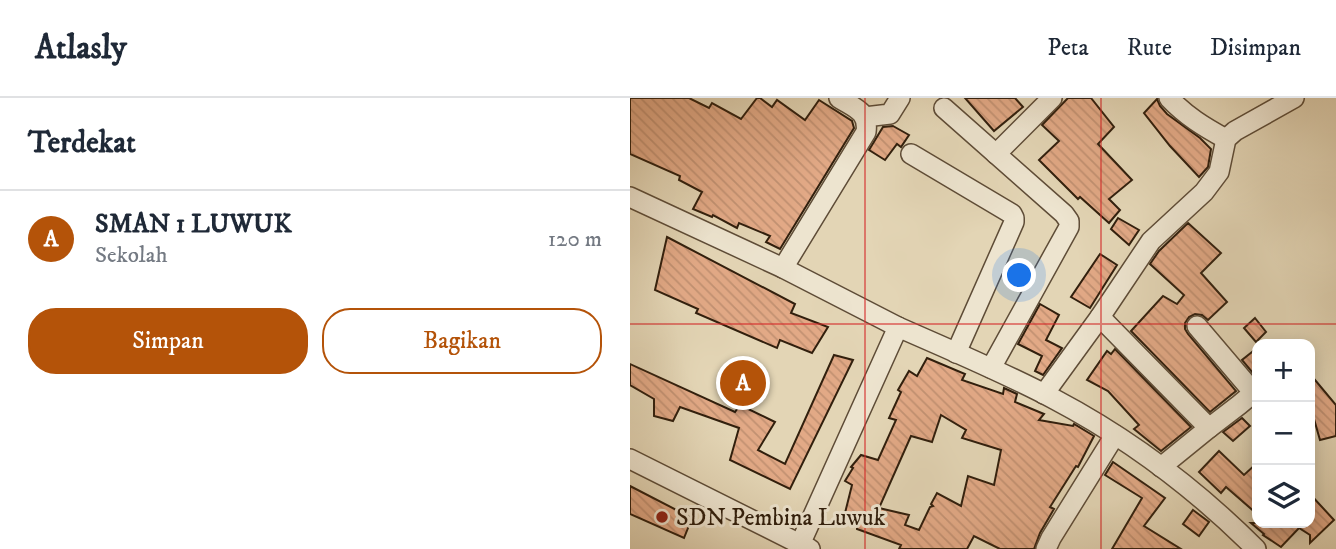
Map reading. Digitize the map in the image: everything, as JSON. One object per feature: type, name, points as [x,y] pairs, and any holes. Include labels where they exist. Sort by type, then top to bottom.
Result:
[{"type":"street","points":[[783,268],[866,132],[865,117],[839,98]]},
{"type":"street","points":[[865,117],[890,114],[900,98]]},
{"type":"street","points":[[996,154],[1052,98]]},
{"type":"street","points":[[1169,98],[1197,124],[1226,139]]},
{"type":"street","points":[[1044,394],[1151,241],[1204,192],[1219,172],[1226,139],[1235,131],[1294,98]]},
{"type":"street","points":[[944,108],[1067,217],[1070,224],[991,368]]},
{"type":"street","points":[[911,154],[1012,214],[1014,218],[956,353]]},
{"type":"street","points":[[630,197],[783,268],[898,327],[1044,394],[1115,435],[1177,478],[1256,549]]},
{"type":"street","points":[[1100,317],[1209,428]]},
{"type":"street","points":[[1197,326],[1252,388]]},
{"type":"street","points":[[630,459],[803,547],[898,327]]},
{"type":"street","points":[[1161,467],[1252,393]]},
{"type":"street","points":[[1046,549],[1115,435]]},
{"type":"building","points":[[630,98],[689,98],[709,108],[712,103],[741,119],[757,98],[772,107],[777,100],[805,120],[819,100],[852,121],[854,128],[780,249],[766,242],[770,236],[739,223],[737,228],[713,215],[712,217],[693,209],[702,192],[679,180],[680,176],[630,154]]},
{"type":"building","points":[[965,98],[1015,98],[1023,107],[994,131]]},
{"type":"building","points":[[1068,98],[1091,98],[1114,127],[1098,144],[1132,180],[1109,199],[1120,210],[1109,223],[1080,197],[1078,199],[1039,160],[1059,141],[1042,125]]},
{"type":"building","points":[[1157,99],[1167,114],[1211,149],[1208,167],[1199,177],[1144,113]]},
{"type":"building","points":[[893,126],[909,135],[901,147],[897,144],[885,160],[869,150],[883,127]]},
{"type":"building","points":[[1118,218],[1139,230],[1129,245],[1111,229]]},
{"type":"building","points":[[1188,223],[1221,253],[1201,273],[1227,302],[1208,320],[1195,314],[1185,323],[1188,334],[1236,391],[1210,412],[1131,331],[1163,296],[1177,304],[1184,295],[1150,264],[1159,251]]},
{"type":"building","points":[[667,237],[795,304],[791,313],[828,327],[812,353],[780,340],[777,348],[696,313],[698,309],[655,290]]},
{"type":"building","points":[[1100,254],[1117,265],[1090,308],[1071,297]]},
{"type":"building","points":[[1040,304],[1059,315],[1046,340],[1062,348],[1043,375],[1035,371],[1042,356],[1018,344]]},
{"type":"building","points":[[1255,318],[1266,332],[1259,339],[1253,339],[1244,328]]},
{"type":"building","points":[[1115,349],[1191,427],[1161,451],[1134,429],[1139,425],[1108,391],[1087,380],[1107,351],[1111,354]]},
{"type":"building","points":[[1252,352],[1252,372],[1242,360]]},
{"type":"building","points":[[834,355],[853,360],[790,489],[730,460],[739,428],[680,407],[673,421],[654,416],[654,399],[630,385],[630,364],[735,412],[740,405],[775,422],[758,450],[785,464]]},
{"type":"building","points":[[927,358],[965,374],[962,380],[1003,394],[1004,388],[1017,394],[1015,402],[1044,414],[1039,420],[1073,426],[1074,424],[1094,436],[1078,467],[1076,466],[1050,507],[1054,509],[1034,549],[1000,549],[974,536],[967,549],[899,549],[901,545],[857,529],[857,517],[845,513],[852,485],[845,481],[853,468],[851,467],[861,455],[878,460],[896,420],[889,418],[901,392],[898,390],[909,371],[917,376]],"holes":[[[941,415],[966,430],[962,438],[1001,450],[994,485],[968,476],[961,506],[937,493],[919,530],[905,525],[909,515],[879,508],[911,436],[932,442]]]},
{"type":"building","points":[[1315,380],[1336,405],[1336,436],[1320,440],[1315,422]]},
{"type":"building","points":[[1242,418],[1250,426],[1233,441],[1223,432]]},
{"type":"building","points":[[1219,451],[1244,475],[1252,468],[1252,510],[1226,487],[1221,493],[1199,472]]},
{"type":"building","points":[[1113,462],[1165,498],[1144,526],[1181,549],[1112,549],[1142,498],[1105,475]]},
{"type":"building","points":[[630,486],[692,518],[684,538],[630,514]]},
{"type":"building","points":[[1315,499],[1334,520],[1310,543],[1310,535],[1299,528],[1315,528]]},
{"type":"building","points":[[1193,510],[1209,522],[1199,536],[1183,524]]},
{"type":"building","points":[[1257,528],[1299,528],[1281,547]]},
{"type":"place","name":"SMAN 1 LUWUK","points":[[743,383]]},
{"type":"place","name":"SDN Pembina Luwuk","points":[[662,517]]}]
